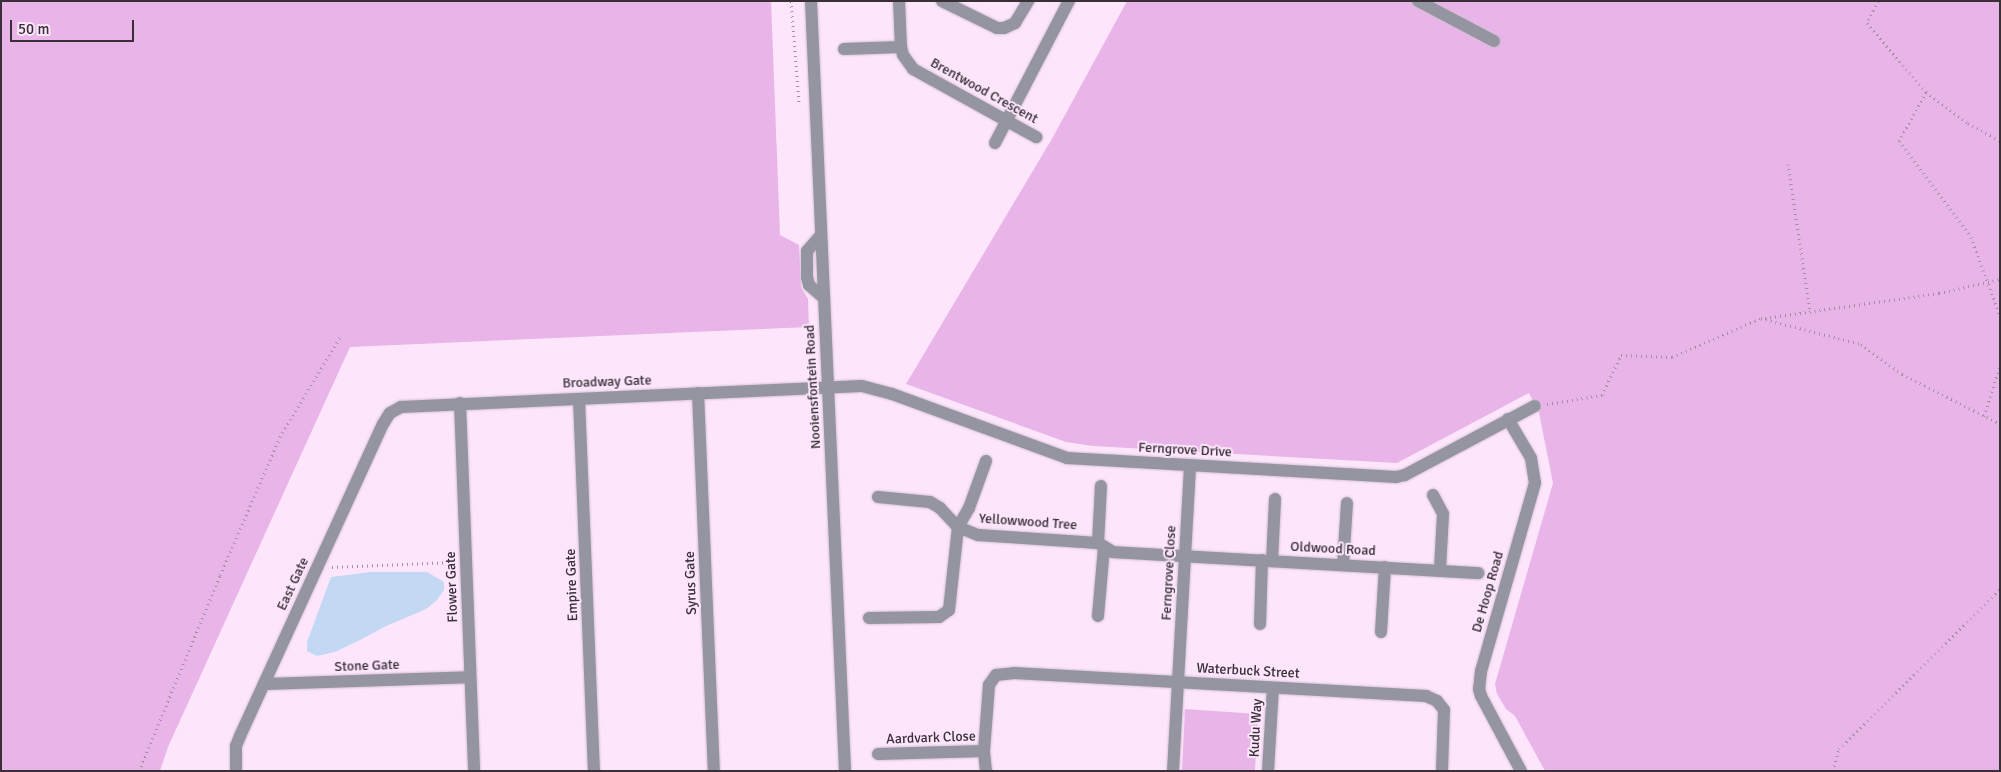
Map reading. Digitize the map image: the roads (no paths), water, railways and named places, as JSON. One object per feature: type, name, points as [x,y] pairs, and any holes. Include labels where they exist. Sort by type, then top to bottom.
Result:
[{"type":"street","name":"Nooiensfontein Road","points":[[811,1],[845,771]]},
{"type":"street","name":"Brentwood Crescent","points":[[900,1],[901,47],[903,55],[913,69],[1036,137]]},
{"type":"street","points":[[942,1],[997,28],[1004,28],[1015,23],[1028,1]]},
{"type":"street","points":[[995,143],[1069,1]]},
{"type":"street","points":[[1426,3],[1494,41]]},
{"type":"street","points":[[844,49],[901,47]]},
{"type":"street","name":"Ferngrove Drive","points":[[828,387],[862,386],[879,390],[1062,456],[1396,477],[1405,475],[1535,406]]},
{"type":"street","name":"Broadway Gate","points":[[390,413],[406,405],[828,387]]},
{"type":"street","name":"Syrus Gate","points":[[698,393],[714,771]]},
{"type":"street","name":"Empire Gate","points":[[579,398],[594,771]]},
{"type":"street","name":"Flower Gate","points":[[460,403],[474,771]]},
{"type":"street","name":"East Gate","points":[[236,771],[236,746],[383,424],[390,413]]},
{"type":"street","name":"De Hoop Road","points":[[1508,419],[1531,458],[1535,483],[1481,671],[1479,689],[1521,771]]},
{"type":"street","points":[[869,618],[939,616],[947,612],[951,602],[954,545],[958,527],[970,508],[986,461]]},
{"type":"street","name":"Ferngrove Close","points":[[1173,771],[1190,465]]},
{"type":"street","points":[[1098,616],[1101,486]]},
{"type":"street","points":[[1433,495],[1443,514],[1440,570]]},
{"type":"street","name":"Yellowwood Tree","points":[[878,497],[930,502],[940,508],[958,527],[978,535],[1101,545],[1113,552],[1186,556]]},
{"type":"street","points":[[1260,624],[1275,499]]},
{"type":"street","points":[[1343,565],[1347,502]]},
{"type":"street","name":"Oldwood Road","points":[[1186,556],[1478,573]]},
{"type":"street","points":[[1381,632],[1385,567]]},
{"type":"street","name":"Waterbuck Street","points":[[984,751],[989,685],[996,675],[1014,673],[1430,698],[1440,704],[1445,715],[1442,771]]},
{"type":"street","name":"Stone Gate","points":[[264,684],[470,677]]},
{"type":"street","name":"Kudu Way","points":[[1268,771],[1273,688]]},
{"type":"street","points":[[984,751],[986,771]]},
{"type":"street","name":"Aardvark Close","points":[[878,754],[984,751]]},
{"type":"water","points":[[371,572],[427,572],[444,582],[444,590],[437,600],[426,609],[384,627],[335,652],[317,656],[307,651],[307,642],[331,577]]}]
